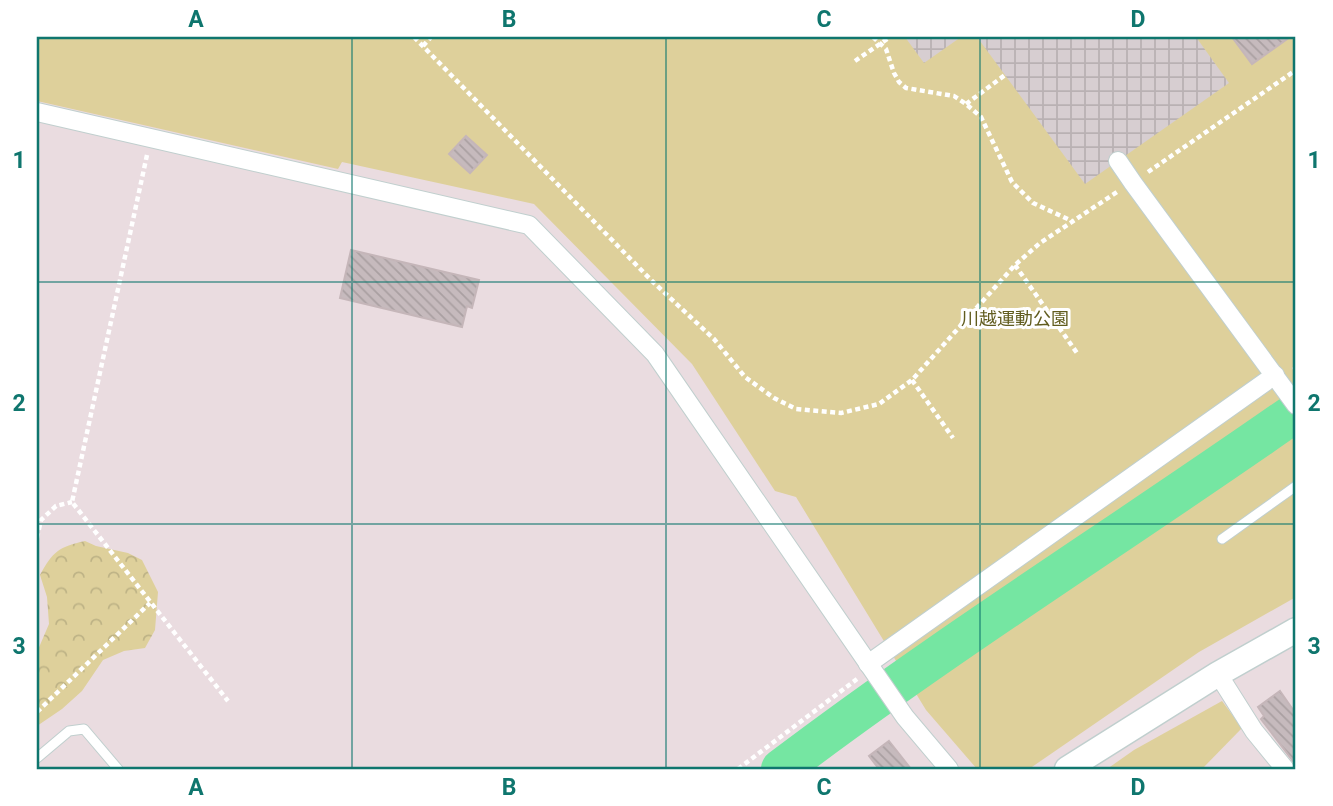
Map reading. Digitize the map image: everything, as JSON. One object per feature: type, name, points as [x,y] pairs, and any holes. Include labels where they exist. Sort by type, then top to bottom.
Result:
[{"type":"street","points":[[37,112],[529,225],[655,354],[905,717],[949,769]]},
{"type":"street","points":[[1118,161],[1296,405]]},
{"type":"street","points":[[872,669],[1280,382]]},
{"type":"street","points":[[1067,769],[1217,674],[1296,631]]},
{"type":"street","points":[[1217,674],[1254,730],[1285,769]]},
{"type":"lane","points":[[1222,540],[1296,486]]},
{"type":"lane","points":[[37,758],[69,731],[84,729],[118,769]]},
{"type":"path","points":[[414,37],[652,281],[714,339],[745,377],[774,398],[796,409],[841,413],[879,404],[912,380],[1015,265],[1040,243],[1133,183],[1296,70]]},
{"type":"path","points":[[423,46],[431,37]]},
{"type":"path","points":[[873,37],[886,49],[899,82],[906,88],[954,96],[966,104],[981,117],[1012,182],[1033,203],[1072,222]]},
{"type":"path","points":[[855,61],[890,37]]},
{"type":"path","points":[[966,104],[1005,75]]},
{"type":"path","points":[[151,138],[72,502],[228,701]]},
{"type":"path","points":[[1015,265],[1077,353]]},
{"type":"path","points":[[912,380],[953,438]]},
{"type":"path","points":[[37,538],[41,520],[56,506],[72,502]]},
{"type":"path","points":[[37,712],[150,603]]},
{"type":"path","points":[[738,769],[872,669]]},
{"type":"green space","name":"川越運動公園","points":[[37,37],[1296,37],[1296,364],[1292,368],[1296,375],[1296,597],[1199,652],[1029,769],[977,769],[926,710],[796,497],[775,491],[692,364],[534,204],[342,162],[338,169],[37,101]]},
{"type":"green space","points":[[85,541],[128,553],[142,560],[158,592],[155,630],[145,648],[124,651],[103,660],[82,691],[37,726],[37,652],[49,624],[47,597],[40,575],[58,551]]},
{"type":"green space","points":[[1222,701],[1242,728],[1202,769],[1107,769],[1134,750]]},
{"type":"shaded area","points":[[905,37],[961,37],[924,63]]},
{"type":"shaded area","points":[[977,37],[1196,37],[1229,83],[1085,184]]},
{"type":"building","points":[[1232,37],[1290,37],[1252,64]]},
{"type":"building","points":[[466,136],[487,155],[470,173],[449,154]]},
{"type":"building","points":[[351,250],[479,280],[472,308],[467,306],[462,327],[340,298]]},
{"type":"building","points":[[1280,691],[1296,714],[1296,765],[1261,719],[1264,716],[1258,707]]},
{"type":"building","points":[[889,741],[911,769],[879,769],[869,756]]},
{"type":"waterway","points":[[781,769],[907,677],[1296,412]]}]
